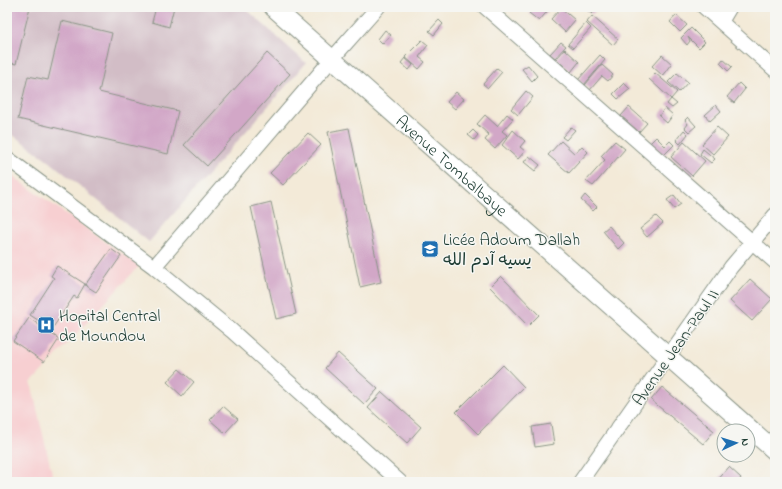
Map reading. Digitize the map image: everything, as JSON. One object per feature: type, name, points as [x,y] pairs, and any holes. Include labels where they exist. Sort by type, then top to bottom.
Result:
[{"type":"main road","name":"Avenue Tombalbaye","points":[[273,7],[775,451]]},
{"type":"street","points":[[154,267],[378,7]]},
{"type":"street","points":[[485,7],[775,262]]},
{"type":"street","points":[[704,7],[775,70]]},
{"type":"street","points":[[721,22],[730,7]]},
{"type":"street","points":[[7,158],[154,267],[232,331],[400,482]]},
{"type":"street","name":"Avenue Jean-Paul II","points":[[580,482],[668,356],[752,241],[775,215]]},
{"type":"shaded area","points":[[7,7],[244,7],[306,63],[149,242],[44,157],[7,131]]},
{"type":"shaded area","name":"Hopital Central de Moundou","points":[[7,172],[139,266],[31,383],[54,482],[7,482]]},
{"type":"building","points":[[11,7],[30,7],[16,64],[7,62],[7,23]]},
{"type":"building","points":[[148,7],[174,7],[169,27],[152,22],[155,11],[148,9]]},
{"type":"building","points":[[534,7],[551,7],[539,21],[529,13]]},
{"type":"building","points":[[590,7],[599,7],[592,14],[587,10]]},
{"type":"building","points":[[561,8],[575,20],[565,32],[551,19]]},
{"type":"building","points":[[676,15],[687,25],[680,32],[670,22]]},
{"type":"building","points":[[592,16],[618,39],[613,45],[587,22]]},
{"type":"building","points":[[439,20],[443,24],[434,35],[429,31]]},
{"type":"building","points":[[62,21],[112,33],[99,92],[178,111],[168,154],[18,119],[28,76],[48,80]]},
{"type":"building","points":[[586,23],[591,28],[573,48],[568,44]]},
{"type":"building","points":[[691,28],[705,42],[699,48],[688,37],[690,41],[687,45],[681,38]]},
{"type":"building","points":[[385,30],[391,35],[383,44],[378,39]]},
{"type":"building","points":[[422,40],[428,45],[419,57],[425,62],[419,69],[405,57]]},
{"type":"building","points":[[561,42],[566,46],[555,58],[550,54]]},
{"type":"building","points":[[565,49],[579,62],[571,72],[556,59]]},
{"type":"building","points":[[267,53],[290,74],[207,166],[184,145]]},
{"type":"building","points":[[600,55],[605,60],[584,85],[578,80]]},
{"type":"building","points":[[662,55],[672,64],[663,76],[652,66]]},
{"type":"building","points":[[405,58],[413,65],[409,70],[401,63]]},
{"type":"building","points":[[723,59],[732,67],[728,71],[720,63]]},
{"type":"building","points":[[528,65],[537,76],[532,81],[522,69]]},
{"type":"building","points":[[602,65],[613,75],[608,81],[602,76],[590,90],[585,85]]},
{"type":"building","points":[[497,68],[502,72],[488,88],[483,84]]},
{"type":"building","points":[[655,73],[677,92],[671,99],[649,79]]},
{"type":"building","points":[[677,73],[688,82],[679,92],[668,82]]},
{"type":"building","points":[[624,83],[630,89],[618,99],[613,94]]},
{"type":"building","points":[[739,83],[745,89],[734,103],[727,97]]},
{"type":"building","points":[[526,91],[533,97],[518,115],[511,109]]},
{"type":"building","points":[[456,92],[464,99],[455,109],[447,102]]},
{"type":"building","points":[[671,99],[677,104],[672,108],[667,104]]},
{"type":"building","points":[[716,105],[721,111],[710,121],[705,115]]},
{"type":"building","points":[[629,107],[647,123],[639,132],[621,116]]},
{"type":"building","points":[[665,108],[673,115],[667,123],[659,116]]},
{"type":"building","points":[[507,114],[513,119],[502,131],[507,135],[495,149],[485,140],[489,135],[477,124],[485,115],[497,126]]},
{"type":"building","points":[[688,117],[696,126],[689,132],[685,128],[688,124],[685,120]]},
{"type":"building","points":[[571,127],[575,130],[566,140],[562,137]]},
{"type":"building","points":[[717,127],[728,137],[713,154],[702,144]]},
{"type":"building","points":[[349,128],[381,282],[360,287],[328,132]]},
{"type":"building","points":[[473,130],[478,135],[474,140],[468,135]]},
{"type":"building","points":[[513,130],[525,141],[520,147],[525,151],[518,159],[502,145]]},
{"type":"building","points":[[684,130],[688,134],[680,144],[676,140]]},
{"type":"building","points":[[308,133],[321,145],[283,185],[270,173]]},
{"type":"building","points":[[656,137],[665,146],[670,141],[674,145],[663,156],[650,143]]},
{"type":"building","points":[[561,141],[575,154],[582,146],[588,152],[569,173],[548,155]]},
{"type":"building","points":[[615,141],[625,149],[593,186],[586,181],[605,160],[601,156]]},
{"type":"building","points":[[684,142],[705,161],[692,176],[671,157]]},
{"type":"building","points":[[703,149],[715,159],[711,163],[700,154]]},
{"type":"building","points":[[529,156],[540,165],[535,171],[524,162]]},
{"type":"building","points":[[585,195],[597,207],[593,211],[581,200]]},
{"type":"building","points":[[674,195],[681,204],[674,209],[667,200]]},
{"type":"building","points":[[271,202],[296,314],[276,319],[251,207]]},
{"type":"building","points":[[656,216],[663,223],[647,237],[640,229]]},
{"type":"building","points":[[609,226],[624,243],[618,249],[603,231]]},
{"type":"building","points":[[111,249],[121,256],[96,292],[85,285]]},
{"type":"building","points":[[57,266],[85,284],[77,298],[74,296],[52,329],[30,315],[54,278],[51,276]]},
{"type":"building","points":[[501,276],[539,315],[528,326],[490,287]]},
{"type":"building","points":[[750,279],[772,299],[752,321],[730,301]]},
{"type":"building","points":[[29,318],[59,339],[44,362],[13,341]]},
{"type":"building","points":[[338,353],[378,389],[364,404],[325,368]]},
{"type":"building","points":[[503,365],[524,387],[478,434],[456,412]]},
{"type":"building","points":[[179,369],[194,382],[182,396],[167,382]]},
{"type":"building","points":[[662,387],[714,431],[703,444],[651,400]]},
{"type":"building","points":[[382,392],[421,427],[407,443],[368,408]]},
{"type":"building","points":[[223,406],[238,419],[225,433],[210,420]]},
{"type":"building","points":[[551,424],[554,444],[535,447],[532,427]]},
{"type":"building","points":[[729,467],[741,478],[738,482],[716,482]]},
{"type":"place","name":"Licée Adoum Dallah يسيه آدم الله","points":[[430,249]]},
{"type":"place","name":"Hopital Central de Moundou","points":[[46,325]]}]
